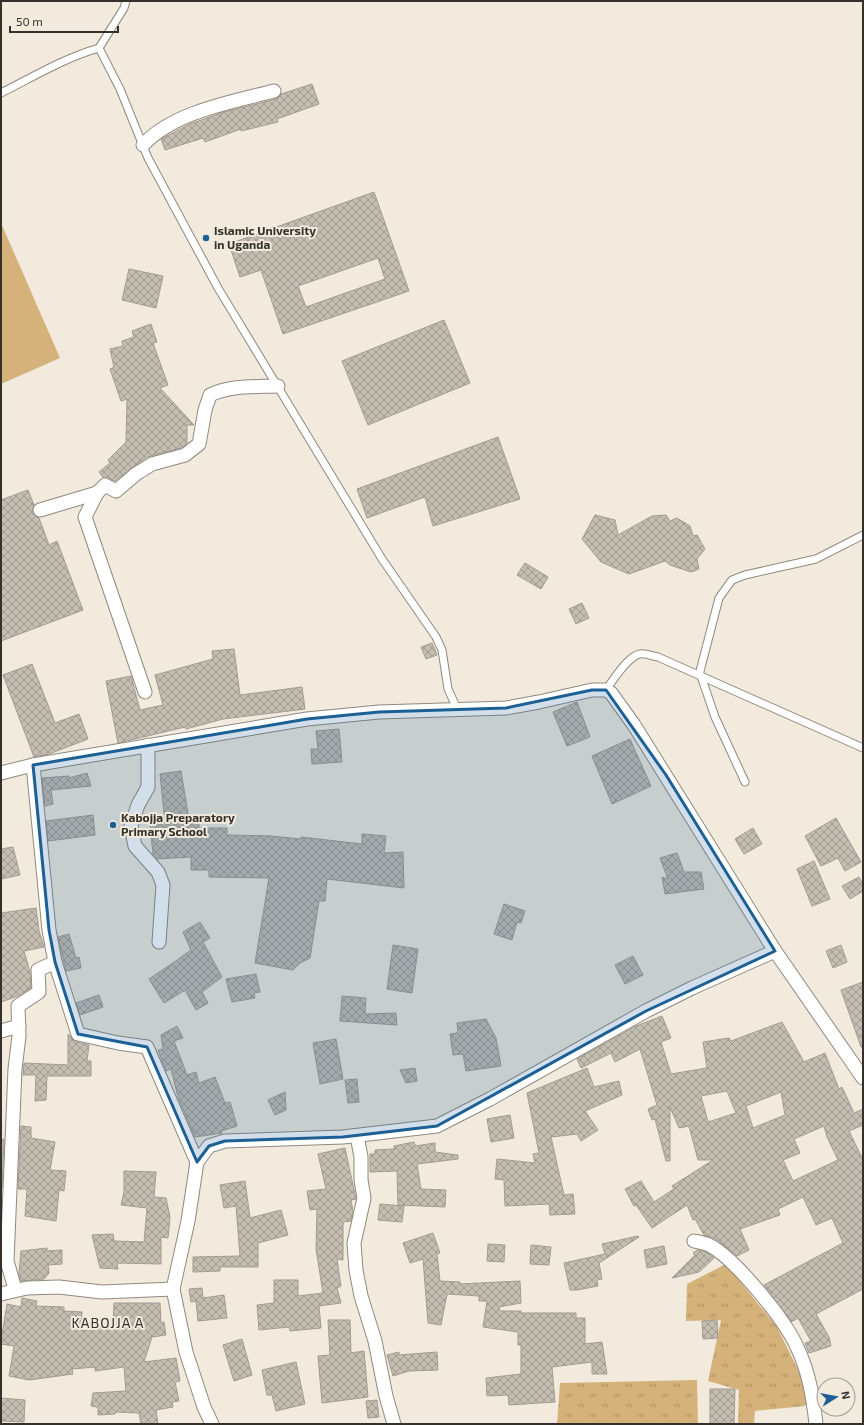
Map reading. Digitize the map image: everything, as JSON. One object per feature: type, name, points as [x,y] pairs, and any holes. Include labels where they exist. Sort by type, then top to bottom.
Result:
[{"type":"street","points":[[143,145],[152,134],[197,113],[274,91]]},
{"type":"street","points":[[85,517],[97,493],[105,485],[116,491],[136,474],[152,464],[185,455],[199,444],[205,410],[210,395],[219,391],[240,387],[278,386]]},
{"type":"street","points":[[40,510],[97,493]]},
{"type":"street","points":[[75,500],[85,517],[145,692]]},
{"type":"street","points":[[1,773],[33,765],[307,719],[379,712],[458,711],[506,708],[592,690],[606,690],[616,699],[666,775],[775,951],[863,1078]]},
{"type":"street","points":[[148,746],[148,787],[138,805],[131,826],[135,846],[158,872],[163,885],[159,942]]},
{"type":"street","points":[[33,765],[49,930],[55,962],[78,1034],[118,1043],[147,1047],[197,1162]]},
{"type":"street","points":[[212,1424],[204,1407],[186,1352],[173,1289],[188,1221],[197,1162],[209,1146],[225,1141],[357,1136],[437,1126],[490,1099],[646,1011],[692,988],[775,951]]},
{"type":"street","points":[[15,1289],[7,1261],[19,1026],[18,1006],[39,992],[38,970],[55,962]]},
{"type":"street","points":[[1,1031],[19,1026]]},
{"type":"street","points":[[357,1136],[361,1157],[361,1180],[364,1198],[354,1243],[356,1270],[361,1296],[375,1341],[386,1396],[394,1424]]},
{"type":"street","points":[[694,1241],[710,1245],[725,1256],[759,1292],[788,1331],[797,1347],[812,1388],[816,1424]]},
{"type":"street","points":[[1,1294],[15,1289],[59,1287],[102,1292],[173,1289]]},
{"type":"lane","points":[[1,93],[82,52],[98,48],[124,8],[126,1]]},
{"type":"lane","points":[[98,48],[114,76],[148,158],[218,288],[382,559],[436,637],[442,650],[448,689],[458,711]]},
{"type":"lane","points":[[745,782],[715,717],[700,676],[719,598],[732,580],[745,574],[816,560],[863,535]]},
{"type":"lane","points":[[606,690],[624,666],[638,654],[646,654],[658,657],[863,748]]},
{"type":"highlighted area","points":[[592,690],[606,690],[666,775],[775,951],[646,1011],[437,1126],[343,1137],[225,1141],[209,1146],[197,1162],[147,1047],[78,1034],[55,962],[49,930],[33,765],[307,719],[379,712],[506,708]]},
{"type":"green space","points":[[1,223],[60,358],[1,384]]},
{"type":"green space","points":[[726,1264],[777,1327],[811,1396],[805,1406],[755,1411],[754,1424],[738,1424],[739,1390],[708,1381],[721,1320],[686,1321],[687,1284]]},
{"type":"green space","points":[[697,1380],[698,1424],[557,1424],[560,1383]]},
{"type":"building","points":[[312,84],[319,104],[277,119],[278,122],[241,131],[241,129],[205,142],[203,138],[165,150],[161,139],[190,124],[224,112],[276,99],[281,94]]},
{"type":"building","points":[[374,192],[409,291],[283,334],[261,270],[240,277],[229,244]],"holes":[[[378,258],[385,279],[306,307],[298,286]]]},
{"type":"building","points":[[129,269],[163,276],[156,308],[122,300]]},
{"type":"building","points":[[444,320],[470,383],[368,425],[342,361]]},
{"type":"building","points":[[151,324],[157,342],[153,343],[168,385],[160,388],[194,425],[187,425],[187,443],[181,448],[147,457],[115,481],[103,477],[99,472],[110,463],[108,460],[126,442],[127,399],[121,401],[110,369],[114,367],[110,349],[123,346],[122,341],[134,337],[132,331]]},
{"type":"building","points":[[498,437],[520,499],[433,526],[425,497],[367,518],[357,489]]},
{"type":"building","points":[[28,490],[34,505],[32,513],[39,518],[49,545],[57,541],[83,610],[1,641],[1,500]]},
{"type":"building","points":[[595,515],[615,520],[618,535],[652,516],[666,515],[670,521],[677,518],[690,526],[693,536],[697,535],[705,549],[697,559],[699,569],[691,572],[670,565],[665,561],[629,574],[601,562],[582,539]]},
{"type":"building","points":[[525,563],[548,577],[541,589],[517,575]]},
{"type":"building","points":[[582,603],[589,618],[576,624],[569,609]]},
{"type":"building","points":[[432,643],[437,655],[426,659],[421,647]]},
{"type":"building","points":[[234,649],[240,695],[302,687],[305,709],[223,719],[186,729],[185,727],[118,743],[106,681],[131,676],[140,710],[163,705],[155,675],[213,659],[212,651]]},
{"type":"building","points":[[32,664],[55,723],[79,714],[88,739],[49,754],[34,757],[3,675]]},
{"type":"building","points":[[577,702],[590,737],[567,746],[553,712]]},
{"type":"building","points":[[339,729],[342,762],[312,764],[311,749],[318,749],[316,731]]},
{"type":"building","points":[[630,739],[651,786],[612,804],[592,756]]},
{"type":"building","points":[[181,771],[189,820],[199,819],[199,828],[227,828],[227,835],[271,836],[301,839],[301,837],[362,844],[362,834],[386,836],[384,853],[403,852],[404,888],[327,879],[325,901],[319,901],[310,958],[300,963],[293,970],[255,963],[269,878],[209,877],[209,870],[191,870],[191,857],[157,859],[153,854],[150,824],[165,822],[160,774]]},
{"type":"building","points":[[87,773],[91,786],[51,790],[53,804],[45,806],[42,778],[69,776],[69,778]]},
{"type":"building","points":[[93,815],[95,835],[48,841],[46,821]]},
{"type":"building","points":[[836,818],[861,862],[845,871],[838,858],[821,866],[805,836]]},
{"type":"building","points":[[753,828],[762,844],[744,854],[735,839]]},
{"type":"building","points":[[13,847],[20,875],[1,879],[1,849]]},
{"type":"building","points":[[677,853],[684,872],[701,872],[704,889],[665,894],[662,877],[668,879],[660,858]]},
{"type":"building","points":[[814,861],[830,899],[812,906],[797,869]]},
{"type":"building","points":[[859,877],[863,884],[863,891],[850,899],[842,886]]},
{"type":"building","points":[[504,904],[525,911],[521,923],[517,922],[512,940],[494,934]]},
{"type":"building","points":[[36,908],[39,931],[44,947],[24,951],[30,972],[31,988],[18,996],[1,1002],[1,913]]},
{"type":"building","points":[[200,922],[210,938],[203,942],[222,977],[202,992],[208,1003],[196,1010],[185,990],[164,1003],[149,979],[191,950],[183,932]]},
{"type":"building","points":[[69,934],[76,958],[79,957],[81,968],[66,971],[58,937]]},
{"type":"building","points":[[393,945],[418,949],[412,993],[387,989]]},
{"type":"building","points":[[841,945],[847,962],[833,968],[826,951]]},
{"type":"building","points":[[633,956],[643,975],[625,984],[615,965]]},
{"type":"building","points":[[256,974],[260,992],[254,993],[255,998],[232,1002],[226,979]]},
{"type":"building","points":[[863,982],[863,1047],[861,1047],[841,990]]},
{"type":"building","points":[[99,995],[103,1007],[80,1015],[76,1003]]},
{"type":"building","points":[[342,996],[366,998],[365,1014],[396,1013],[397,1025],[340,1021]]},
{"type":"building","points":[[662,1016],[671,1038],[661,1042],[671,1074],[707,1068],[703,1042],[729,1038],[731,1041],[782,1022],[804,1062],[825,1053],[839,1089],[842,1087],[854,1113],[863,1109],[863,1125],[849,1131],[863,1160],[863,1289],[816,1314],[829,1337],[831,1346],[809,1353],[805,1343],[811,1341],[798,1318],[791,1322],[764,1285],[843,1243],[832,1218],[816,1225],[803,1197],[778,1209],[780,1215],[740,1229],[749,1250],[737,1256],[716,1239],[704,1235],[695,1219],[693,1220],[687,1205],[652,1228],[636,1205],[634,1206],[625,1189],[641,1181],[654,1202],[674,1189],[672,1186],[713,1160],[698,1160],[689,1126],[679,1128],[670,1107],[670,1161],[666,1161],[655,1119],[652,1120],[648,1109],[657,1105],[640,1049],[615,1062],[611,1053],[581,1068],[577,1059],[636,1026]],"holes":[[[727,1091],[736,1113],[708,1122],[701,1096]],[[781,1092],[785,1115],[753,1128],[746,1106]],[[824,1126],[827,1137],[838,1160],[793,1181],[783,1160],[800,1153],[794,1139]]]},
{"type":"building","points":[[486,1019],[496,1038],[501,1066],[466,1071],[463,1054],[453,1055],[450,1034],[458,1033],[457,1023]]},
{"type":"building","points":[[177,1026],[183,1038],[174,1041],[187,1075],[196,1072],[199,1083],[215,1077],[225,1103],[230,1102],[237,1126],[221,1131],[222,1133],[195,1137],[178,1097],[171,1069],[166,1071],[158,1050],[163,1049],[161,1035]]},
{"type":"building","points":[[68,1034],[76,1042],[89,1045],[87,1061],[91,1061],[91,1076],[47,1076],[46,1100],[35,1101],[36,1075],[23,1075],[24,1063],[68,1065]]},
{"type":"building","points":[[336,1039],[343,1079],[320,1084],[313,1043]]},
{"type":"building","points":[[415,1068],[417,1081],[406,1083],[400,1070]]},
{"type":"building","points":[[587,1068],[594,1087],[619,1081],[622,1095],[585,1111],[598,1130],[581,1141],[577,1134],[551,1137],[564,1195],[573,1194],[575,1214],[550,1215],[549,1204],[505,1206],[504,1180],[495,1179],[497,1159],[535,1163],[533,1154],[539,1153],[527,1093]]},
{"type":"building","points":[[357,1079],[359,1102],[348,1103],[345,1080]]},
{"type":"building","points":[[285,1092],[286,1110],[275,1115],[268,1100]]},
{"type":"building","points":[[510,1115],[514,1138],[491,1142],[487,1119]]},
{"type":"building","points":[[21,1126],[31,1127],[31,1138],[55,1142],[50,1170],[66,1171],[64,1191],[59,1190],[56,1221],[25,1216],[27,1189],[18,1189]]},
{"type":"building","points":[[4,1139],[2,1188],[1,1140]]},
{"type":"building","points":[[414,1142],[415,1146],[435,1143],[435,1152],[458,1155],[458,1159],[417,1164],[421,1189],[446,1190],[445,1207],[398,1205],[397,1171],[370,1172],[370,1154],[375,1154],[375,1150],[394,1149],[394,1146]]},
{"type":"building","points":[[345,1148],[356,1199],[351,1200],[353,1212],[351,1221],[343,1222],[343,1260],[337,1259],[341,1286],[337,1288],[341,1303],[319,1306],[321,1328],[290,1331],[289,1327],[259,1330],[257,1305],[274,1303],[274,1280],[298,1280],[298,1296],[323,1293],[316,1249],[317,1209],[310,1210],[307,1191],[326,1189],[318,1154]]},
{"type":"building","points":[[124,1171],[156,1172],[154,1197],[166,1198],[170,1217],[168,1238],[161,1237],[161,1264],[117,1263],[118,1269],[100,1268],[92,1235],[113,1234],[114,1241],[144,1242],[147,1208],[121,1205],[124,1192]]},
{"type":"building","points":[[245,1181],[250,1218],[281,1210],[288,1235],[258,1243],[258,1267],[220,1267],[220,1271],[193,1272],[193,1257],[240,1256],[236,1206],[224,1208],[220,1185]]},
{"type":"building","points":[[380,1204],[404,1206],[402,1222],[378,1220]]},
{"type":"building","points":[[433,1233],[440,1253],[437,1254],[440,1281],[460,1282],[460,1284],[520,1281],[521,1303],[499,1307],[500,1311],[521,1311],[521,1313],[576,1313],[576,1318],[585,1318],[585,1344],[602,1342],[607,1374],[592,1374],[592,1362],[552,1367],[555,1402],[509,1405],[508,1395],[487,1396],[486,1378],[521,1374],[521,1345],[518,1345],[518,1332],[483,1327],[487,1301],[479,1301],[479,1296],[447,1294],[441,1325],[428,1323],[423,1259],[410,1263],[403,1243]]},
{"type":"building","points":[[639,1237],[599,1263],[602,1279],[597,1280],[598,1286],[570,1290],[564,1263],[605,1254],[602,1244]]},
{"type":"building","points":[[488,1244],[505,1245],[504,1262],[487,1261]]},
{"type":"building","points":[[531,1245],[551,1247],[549,1265],[530,1264]]},
{"type":"building","points":[[664,1246],[667,1264],[647,1268],[644,1250]]},
{"type":"building","points":[[47,1248],[47,1251],[62,1250],[62,1264],[48,1265],[49,1273],[44,1279],[21,1281],[19,1273],[21,1251]]},
{"type":"building","points":[[697,1250],[706,1252],[714,1258],[699,1272],[672,1278],[695,1255],[693,1253]]},
{"type":"building","points":[[202,1288],[203,1298],[224,1295],[227,1318],[198,1321],[196,1301],[191,1302],[189,1289]]},
{"type":"building","points":[[22,1298],[37,1301],[36,1306],[64,1307],[64,1311],[82,1312],[81,1331],[113,1326],[114,1303],[160,1303],[161,1323],[164,1322],[166,1335],[152,1337],[144,1362],[176,1358],[180,1381],[175,1382],[179,1401],[172,1402],[173,1407],[156,1410],[158,1424],[141,1424],[139,1413],[115,1412],[115,1414],[98,1415],[98,1407],[91,1406],[93,1393],[126,1391],[124,1367],[95,1371],[95,1367],[72,1369],[73,1374],[29,1380],[9,1376],[14,1346],[1,1344],[7,1304],[21,1307]]},
{"type":"building","points":[[328,1320],[350,1320],[351,1353],[364,1351],[368,1397],[322,1403],[318,1356],[330,1355]]},
{"type":"building","points":[[717,1320],[718,1338],[703,1339],[702,1321]]},
{"type":"building","points":[[242,1339],[252,1375],[234,1381],[223,1345]]},
{"type":"building","points":[[399,1352],[399,1355],[437,1352],[438,1370],[409,1371],[393,1376],[387,1355]]},
{"type":"building","points":[[296,1362],[305,1404],[276,1411],[272,1395],[267,1395],[262,1370]]},
{"type":"building","points":[[710,1389],[735,1389],[734,1424],[710,1424]]},
{"type":"building","points":[[1,1398],[25,1400],[24,1422],[1,1421]]},
{"type":"building","points":[[377,1400],[379,1417],[368,1418],[366,1401]]},
{"type":"place","name":"Islamic University in Uganda","points":[[206,238]]},
{"type":"place","name":"Kabojja Preparatory Primary School","points":[[113,825]]},
{"type":"district","name":"KABOJJA A","points":[[108,1323]]}]
